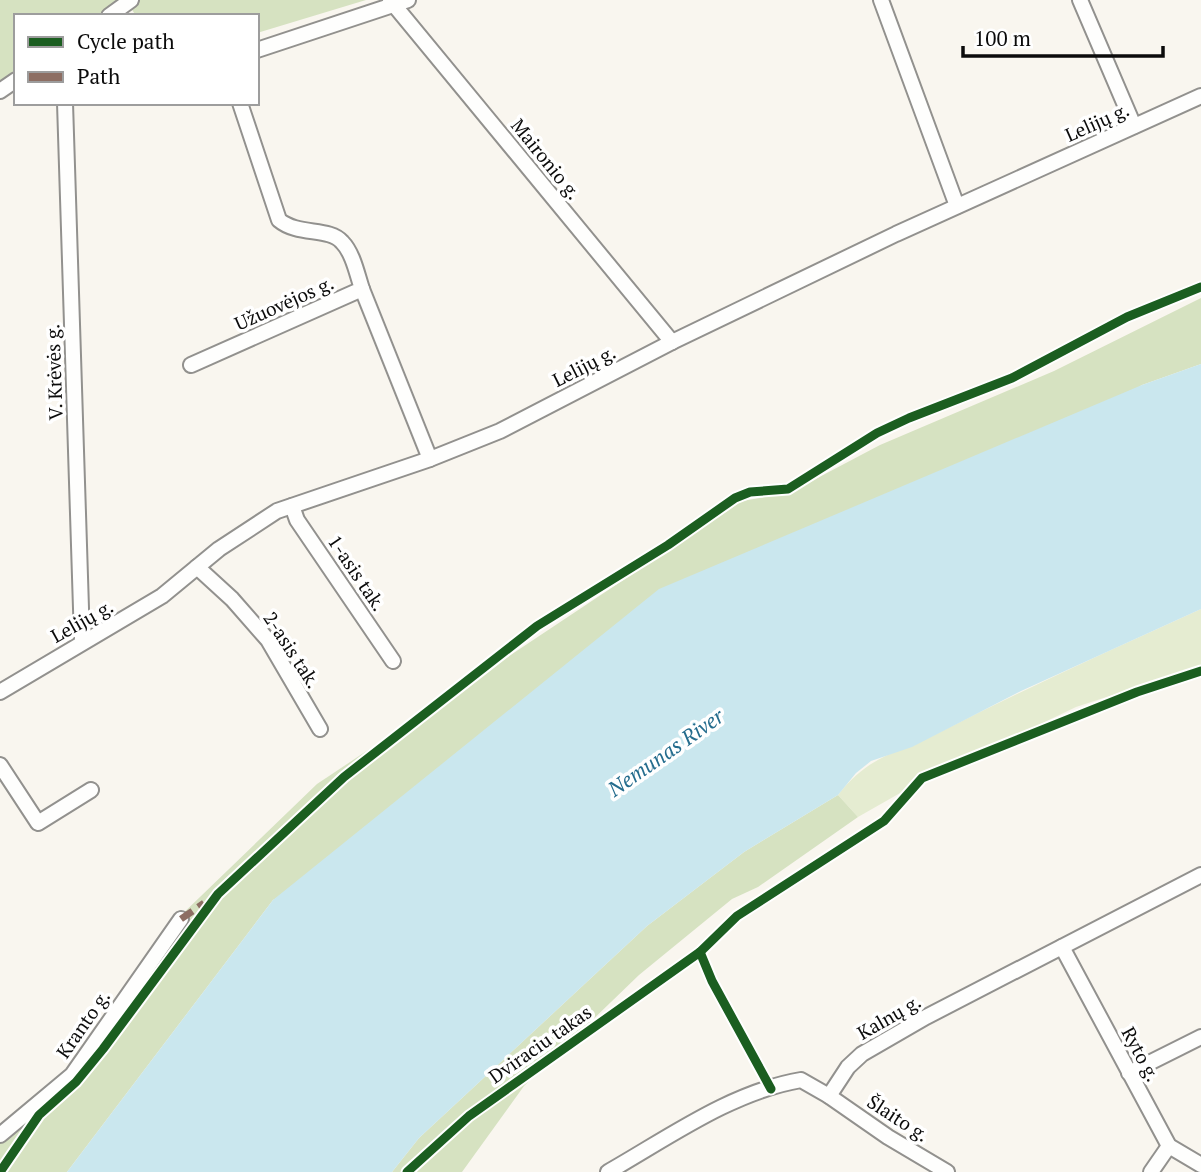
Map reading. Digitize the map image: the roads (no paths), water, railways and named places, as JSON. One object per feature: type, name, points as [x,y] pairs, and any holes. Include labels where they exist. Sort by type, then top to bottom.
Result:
[{"type":"street","points":[[112,14],[131,0]]},
{"type":"street","points":[[881,0],[957,206]]},
{"type":"street","points":[[1080,0],[1134,126]]},
{"type":"street","points":[[259,49],[397,2]]},
{"type":"street","name":"Maironio g.","points":[[397,2],[672,342]]},
{"type":"street","name":"Lelijų g.","points":[[0,692],[82,640],[162,596],[197,567],[266,519],[292,506],[430,459],[500,431],[672,342],[957,206],[1201,96]]},
{"type":"street","name":"V. Krėvės g.","points":[[65,105],[82,640]]},
{"type":"street","name":"Užuovėjos g.","points":[[191,365],[362,289],[344,243],[335,236],[296,230],[279,219],[241,105]]},
{"type":"street","points":[[362,289],[430,459]]},
{"type":"street","name":"1-asis tak.","points":[[292,506],[297,520],[393,661]]},
{"type":"street","name":"2-asis tak.","points":[[197,567],[232,599],[268,640],[320,729]]},
{"type":"street","points":[[0,765],[38,823],[91,790]]},
{"type":"street","name":"Kalnų g.","points":[[828,1096],[862,1054],[926,1017],[1201,875]]},
{"type":"street","name":"Kranto g.","points":[[0,1135],[72,1075],[181,919]]},
{"type":"street","name":"Ryto g.","points":[[1062,947],[1169,1146]]},
{"type":"street","points":[[1129,1073],[1201,1037]]},
{"type":"street","points":[[608,1172],[720,1109],[771,1089],[800,1080],[808,1082],[828,1096]]},
{"type":"street","name":"Šlaito g.","points":[[828,1096],[888,1137],[947,1172]]},
{"type":"street","points":[[1152,1172],[1169,1146],[1201,1165]]},
{"type":"water","name":"Nemunas River","points":[[1201,364],[1201,609],[1021,691],[912,747],[871,761],[856,773],[838,795],[744,852],[647,926],[419,1138],[392,1172],[67,1172],[273,900],[659,589],[1142,385]]}]
